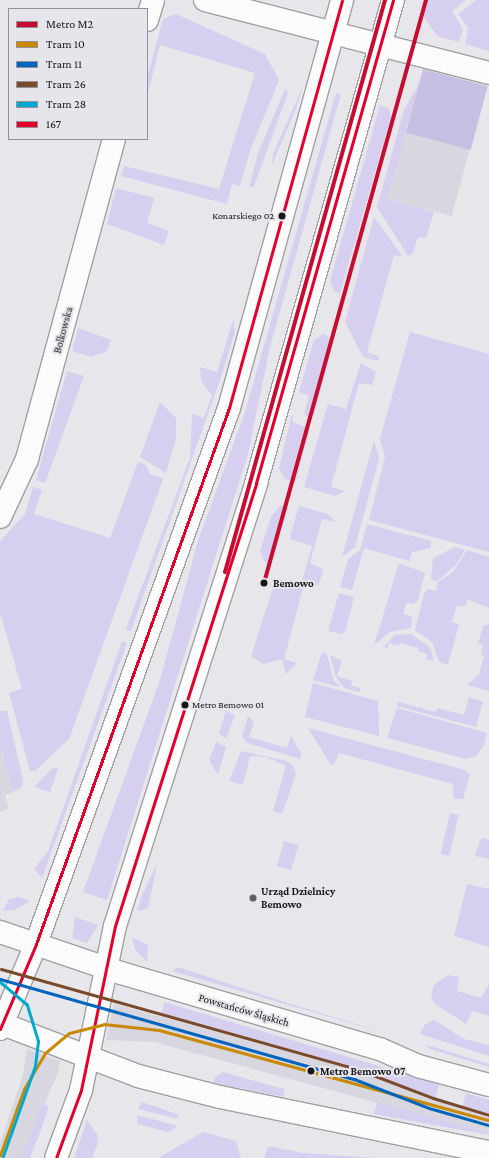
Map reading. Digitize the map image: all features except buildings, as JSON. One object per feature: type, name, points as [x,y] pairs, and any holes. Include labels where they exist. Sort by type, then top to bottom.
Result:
[{"type":"main road","points":[[148,17],[153,0]]},
{"type":"main road","points":[[205,0],[334,34],[381,43],[489,72]]},
{"type":"main road","points":[[342,0],[334,34],[228,408],[36,944],[1,1025],[88,1059],[202,1093],[489,1152]]},
{"type":"main road","points":[[56,1158],[88,1059],[106,968],[119,913],[258,475],[393,0]]},
{"type":"main road","name":"Bolkowska","points":[[1,515],[27,459],[114,140]]},
{"type":"main road","name":"Powstańców Śląskich","points":[[0,932],[106,968],[489,1085]]},
{"type":"shaded area","points":[[424,0],[466,0],[452,11],[463,29],[459,42],[437,36],[421,12]]},
{"type":"shaded area","points":[[476,0],[489,0],[489,51],[465,44],[468,28],[458,14]]},
{"type":"shaded area","points":[[176,14],[265,54],[279,80],[250,151],[240,186],[232,184],[227,204],[121,176],[124,166],[219,189],[255,73],[160,45],[148,93],[148,74],[163,19]]},
{"type":"shaded area","points":[[423,69],[488,86],[471,150],[406,133]]},
{"type":"shaded area","points":[[304,84],[295,111],[272,165],[273,154]]},
{"type":"shaded area","points":[[419,84],[387,199],[434,212],[426,238],[418,237],[413,253],[408,256],[377,207],[404,110]]},
{"type":"shaded area","points":[[285,89],[288,93],[254,186],[249,188],[258,153]]},
{"type":"shaded area","points":[[336,93],[341,94],[270,347],[248,454],[107,900],[83,892],[160,680],[198,541],[245,412]]},
{"type":"shaded area","points":[[380,105],[389,109],[391,117],[340,293],[335,292],[330,281]]},
{"type":"shaded area","points":[[405,132],[470,149],[452,216],[387,199]]},
{"type":"shaded area","points":[[116,188],[154,198],[147,223],[169,231],[164,245],[107,224]]},
{"type":"shaded area","points":[[374,217],[403,257],[394,255],[367,352],[378,356],[379,361],[363,357],[345,322]]},
{"type":"shaded area","points":[[233,320],[235,332],[220,380],[131,631],[126,629],[190,458],[192,414],[204,418],[212,395],[201,381],[200,367],[217,372]]},
{"type":"shaded area","points":[[78,328],[111,340],[107,351],[91,357],[72,351]]},
{"type":"shaded area","points":[[410,332],[489,354],[489,552],[369,520],[385,457],[380,439]]},
{"type":"shaded area","points":[[323,334],[334,340],[314,415],[310,417],[304,415],[309,395],[299,392],[314,340]]},
{"type":"shaded area","points":[[361,363],[376,372],[372,385],[359,383],[331,487],[345,491],[335,496],[304,487],[328,404],[346,409]]},
{"type":"shaded area","points":[[67,371],[84,376],[45,483],[36,480]]},
{"type":"shaded area","points":[[160,402],[176,418],[176,438],[166,473],[140,457]]},
{"type":"shaded area","points":[[292,414],[293,422],[310,429],[295,483],[284,478],[279,468]]},
{"type":"shaded area","points":[[374,440],[379,458],[355,547],[342,557]]},
{"type":"shaded area","points":[[138,462],[146,465],[150,474],[163,479],[69,739],[35,771],[30,771],[9,693],[22,689],[0,613],[0,541],[25,514],[33,487],[42,490],[34,514],[110,538]]},
{"type":"shaded area","points":[[289,505],[271,562],[265,563],[260,551],[271,517],[280,506]]},
{"type":"shaded area","points":[[299,506],[328,514],[336,522],[322,519],[310,563],[323,569],[319,585],[304,584],[284,659],[297,663],[286,674],[282,659],[264,664],[251,657],[276,578],[301,585],[312,546],[291,539],[290,536]]},
{"type":"shaded area","points":[[367,524],[431,541],[431,548],[412,552],[409,561],[364,548],[352,590],[340,587],[348,559],[360,550]]},
{"type":"shaded area","points":[[455,547],[465,550],[456,565],[437,581],[431,579],[433,558]]},
{"type":"shaded area","points":[[467,550],[489,557],[489,608],[467,599],[465,607],[457,605],[452,622],[459,624],[448,665],[439,662],[432,642],[415,630],[424,594],[428,589],[436,591],[438,582],[453,572]]},
{"type":"shaded area","points":[[399,563],[425,573],[418,600],[414,604],[407,602],[403,614],[412,616],[411,628],[390,632],[374,645]]},
{"type":"shaded area","points":[[339,593],[354,597],[345,632],[340,634],[328,631]]},
{"type":"shaded area","points":[[489,624],[489,691],[467,685],[479,674],[484,656],[481,655],[483,645],[478,644],[483,626]]},
{"type":"shaded area","points":[[411,634],[430,647],[434,661],[426,659],[427,654],[418,651],[418,648],[400,643],[399,646],[389,643],[388,648],[383,647],[395,635]]},
{"type":"shaded area","points":[[122,641],[127,643],[42,878],[34,869],[48,851]]},
{"type":"shaded area","points":[[322,652],[327,654],[333,679],[340,687],[313,680]]},
{"type":"shaded area","points":[[330,655],[342,661],[337,676],[352,681],[351,686],[361,688],[359,692],[344,688],[336,677]]},
{"type":"shaded area","points":[[313,683],[378,701],[379,736],[305,717]]},
{"type":"shaded area","points":[[469,697],[483,702],[476,727],[397,706],[398,702],[436,712],[437,708],[464,715]]},
{"type":"shaded area","points":[[397,708],[487,733],[484,746],[476,756],[466,759],[387,738]]},
{"type":"shaded area","points":[[0,711],[7,711],[23,780],[22,787],[13,792],[0,744]]},
{"type":"shaded area","points":[[226,711],[235,715],[226,738],[219,734]]},
{"type":"shaded area","points":[[248,716],[254,722],[249,737],[287,748],[291,736],[301,753],[300,759],[247,743],[242,736]]},
{"type":"shaded area","points":[[308,728],[465,770],[470,774],[463,799],[454,799],[453,784],[339,753],[335,763],[331,765]]},
{"type":"shaded area","points":[[216,742],[226,747],[218,775],[209,760]]},
{"type":"shaded area","points":[[0,744],[13,792],[5,795],[9,809],[0,812]]},
{"type":"shaded area","points":[[241,751],[287,761],[294,767],[296,774],[282,814],[273,811],[286,766],[266,757],[250,756],[243,785],[229,781]]},
{"type":"shaded area","points":[[54,767],[58,769],[50,792],[34,787]]},
{"type":"shaded area","points":[[450,813],[459,815],[449,856],[441,854]]},
{"type":"shaded area","points":[[484,838],[489,840],[489,859],[475,856],[480,840]]},
{"type":"shaded area","points":[[284,841],[298,845],[291,870],[277,866]]},
{"type":"shaded area","points":[[157,864],[148,908],[137,911],[142,895]]},
{"type":"shaded area","points":[[467,884],[489,889],[489,947],[454,936]]},
{"type":"shaded area","points":[[19,897],[30,901],[15,910],[3,911],[9,899]]},
{"type":"shaded area","points":[[75,917],[98,925],[87,943],[72,938]]},
{"type":"shaded area","points":[[132,937],[148,945],[147,962],[135,949]]},
{"type":"shaded area","points":[[178,967],[281,1001],[405,1039],[172,971]]},
{"type":"shaded area","points":[[448,975],[459,977],[457,991],[481,998],[489,984],[489,1016],[472,1011],[466,1024],[434,1003],[431,994],[435,984]]},
{"type":"shaded area","points":[[164,1002],[439,1084],[435,1100],[371,1074],[161,1016]]},
{"type":"shaded area","points":[[114,1004],[356,1070],[435,1100],[489,1115],[489,1133],[154,1042],[106,1040]]},
{"type":"shaded area","points":[[434,1020],[464,1039],[489,1045],[489,1056],[420,1034],[425,1024]]},
{"type":"shaded area","points":[[424,1044],[489,1064],[489,1067],[430,1049]]},
{"type":"shaded area","points":[[27,1049],[60,1061],[59,1070],[22,1158],[0,1158],[0,1143],[23,1075]]},
{"type":"shaded area","points":[[223,1072],[284,1089],[284,1097],[213,1083],[215,1077]]},
{"type":"shaded area","points":[[466,1093],[489,1100],[489,1115],[462,1108]]},
{"type":"shaded area","points":[[142,1102],[177,1114],[179,1119],[138,1109]]},
{"type":"shaded area","points":[[377,1102],[489,1133],[489,1135],[374,1114]]},
{"type":"shaded area","points":[[42,1104],[49,1106],[42,1127],[30,1158],[22,1158]]},
{"type":"shaded area","points":[[137,1115],[178,1126],[168,1132],[138,1124]]},
{"type":"shaded area","points":[[87,1120],[97,1134],[98,1143],[92,1158],[74,1158]]},
{"type":"shaded area","points":[[203,1132],[236,1141],[241,1158],[158,1158]]},
{"type":"shaded area","points":[[268,1146],[303,1153],[376,1158],[264,1158]]},
{"type":"metro line","name":"M2","points":[[225,572],[385,0]]},
{"type":"metro line","name":"M2","points":[[264,583],[426,0]]},
{"type":"tram line","name":"26","points":[[1,969],[357,1069],[433,1098],[489,1115]]},
{"type":"tram line","name":"11","points":[[0,979],[354,1079],[429,1108],[488,1125]]},
{"type":"tram line","name":"28","points":[[0,982],[27,1005],[38,1041],[35,1066],[3,1156]]},
{"type":"tram line","name":"10","points":[[0,1155],[24,1089],[45,1053],[69,1033],[104,1024],[159,1030],[489,1120]]},
{"type":"transit line","name":"167","points":[[0,1029],[36,944],[229,408],[342,0]]},
{"type":"transit line","name":"167","points":[[56,1158],[81,1090],[115,926],[256,483],[393,0]]},
{"type":"place","name":"Konarskiego 02","points":[[282,216]]},
{"type":"place","name":"Bemowo","points":[[264,583]]},
{"type":"place","name":"Metro Bemowo 01","points":[[185,705]]},
{"type":"place","name":"Urząd Dzielnicy Bemowo","points":[[253,898]]},
{"type":"place","name":"Metro Bemowo 07","points":[[311,1071]]}]
